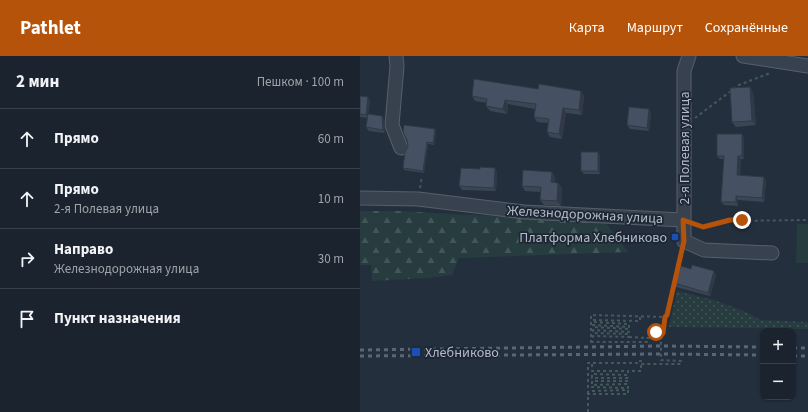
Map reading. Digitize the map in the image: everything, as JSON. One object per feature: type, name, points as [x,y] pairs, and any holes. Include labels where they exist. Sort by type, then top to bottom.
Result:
[{"type":"street","points":[[396,56],[397,66],[392,125],[401,148]]},
{"type":"street","name":"2-я Полевая улица","points":[[684,241],[684,71],[689,56]]},
{"type":"street","points":[[743,56],[808,66]]},
{"type":"street","name":"Железнодорожная улица","points":[[360,198],[418,199],[524,212],[683,220]]},
{"type":"street","points":[[684,241],[704,250],[772,253]]},
{"type":"path","points":[[684,124],[701,115],[739,85],[773,71]]},
{"type":"path","name":"Железнодорожная улица","points":[[683,220],[703,227],[730,220],[808,220]]},
{"type":"path","points":[[655,338],[656,332],[663,333],[665,317],[667,315],[684,241]]},
{"type":"path","points":[[592,342],[591,315],[665,317]]},
{"type":"path","points":[[592,325],[629,327],[629,324],[593,322],[593,320],[640,321],[640,317]]},
{"type":"path","points":[[592,325],[593,328],[629,329],[629,332],[593,330],[593,333],[629,334],[629,337]]},
{"type":"path","points":[[588,412],[588,363],[641,361],[641,364],[681,364],[681,361],[661,360],[661,338],[593,336],[592,342]]},
{"type":"path","points":[[592,342],[647,342],[647,338]]},
{"type":"path","points":[[592,363],[592,371],[641,371],[641,364]]},
{"type":"path","points":[[588,381],[628,381],[628,378],[592,378],[592,374],[628,374],[628,371]]},
{"type":"path","points":[[587,394],[628,394],[628,390],[592,390],[592,387],[628,388],[628,384],[592,384],[592,381]]},
{"type":"green space","points":[[360,211],[399,211],[605,222],[628,252],[459,258],[452,275],[372,281],[371,265],[360,265]]},
{"type":"green space","points":[[797,224],[808,224],[808,263],[796,263]]},
{"type":"green space","points":[[677,291],[714,300],[746,312],[761,320],[808,322],[808,329],[669,327]]},
{"type":"building","points":[[474,79],[538,89],[539,84],[581,91],[579,110],[563,108],[559,134],[547,132],[549,119],[534,117],[536,104],[505,100],[503,109],[486,106],[487,99],[472,96]]},
{"type":"building","points":[[750,87],[752,121],[732,122],[730,88]]},
{"type":"building","points":[[360,96],[368,97],[366,115],[360,114]]},
{"type":"building","points":[[629,107],[649,109],[647,128],[627,125]]},
{"type":"building","points":[[368,114],[382,116],[383,130],[366,127]]},
{"type":"building","points":[[404,125],[435,129],[433,143],[427,142],[423,171],[403,168],[405,152],[408,147],[407,140],[403,132]]},
{"type":"building","points":[[717,134],[742,134],[742,156],[738,156],[737,175],[764,177],[762,198],[736,196],[736,202],[721,202],[724,156],[717,156]]},
{"type":"building","points":[[581,152],[598,152],[598,171],[581,171]]},
{"type":"building","points":[[480,167],[495,168],[494,188],[459,186],[461,168],[480,169]]},
{"type":"building","points":[[523,170],[552,172],[551,182],[558,183],[557,201],[540,200],[541,187],[522,186]]},
{"type":"building","points":[[692,265],[714,271],[708,293],[674,283],[677,271],[679,271],[681,266],[691,269]]},
{"type":"railway","points":[[360,350],[661,346],[760,347]]},
{"type":"railway","points":[[796,348],[808,348]]},
{"type":"railway","points":[[360,356],[661,354],[760,355]]},
{"type":"railway","points":[[796,356],[808,356]]},
{"type":"place","name":"Платформа Хлебниково","points":[[675,237]]},
{"type":"place","name":"Хлебниково","points":[[416,352]]},
{"type":"route","points":[[656,332],[663,333],[665,317],[667,315],[680,263],[684,241],[683,220],[703,227],[730,220],[742,220]]}]
